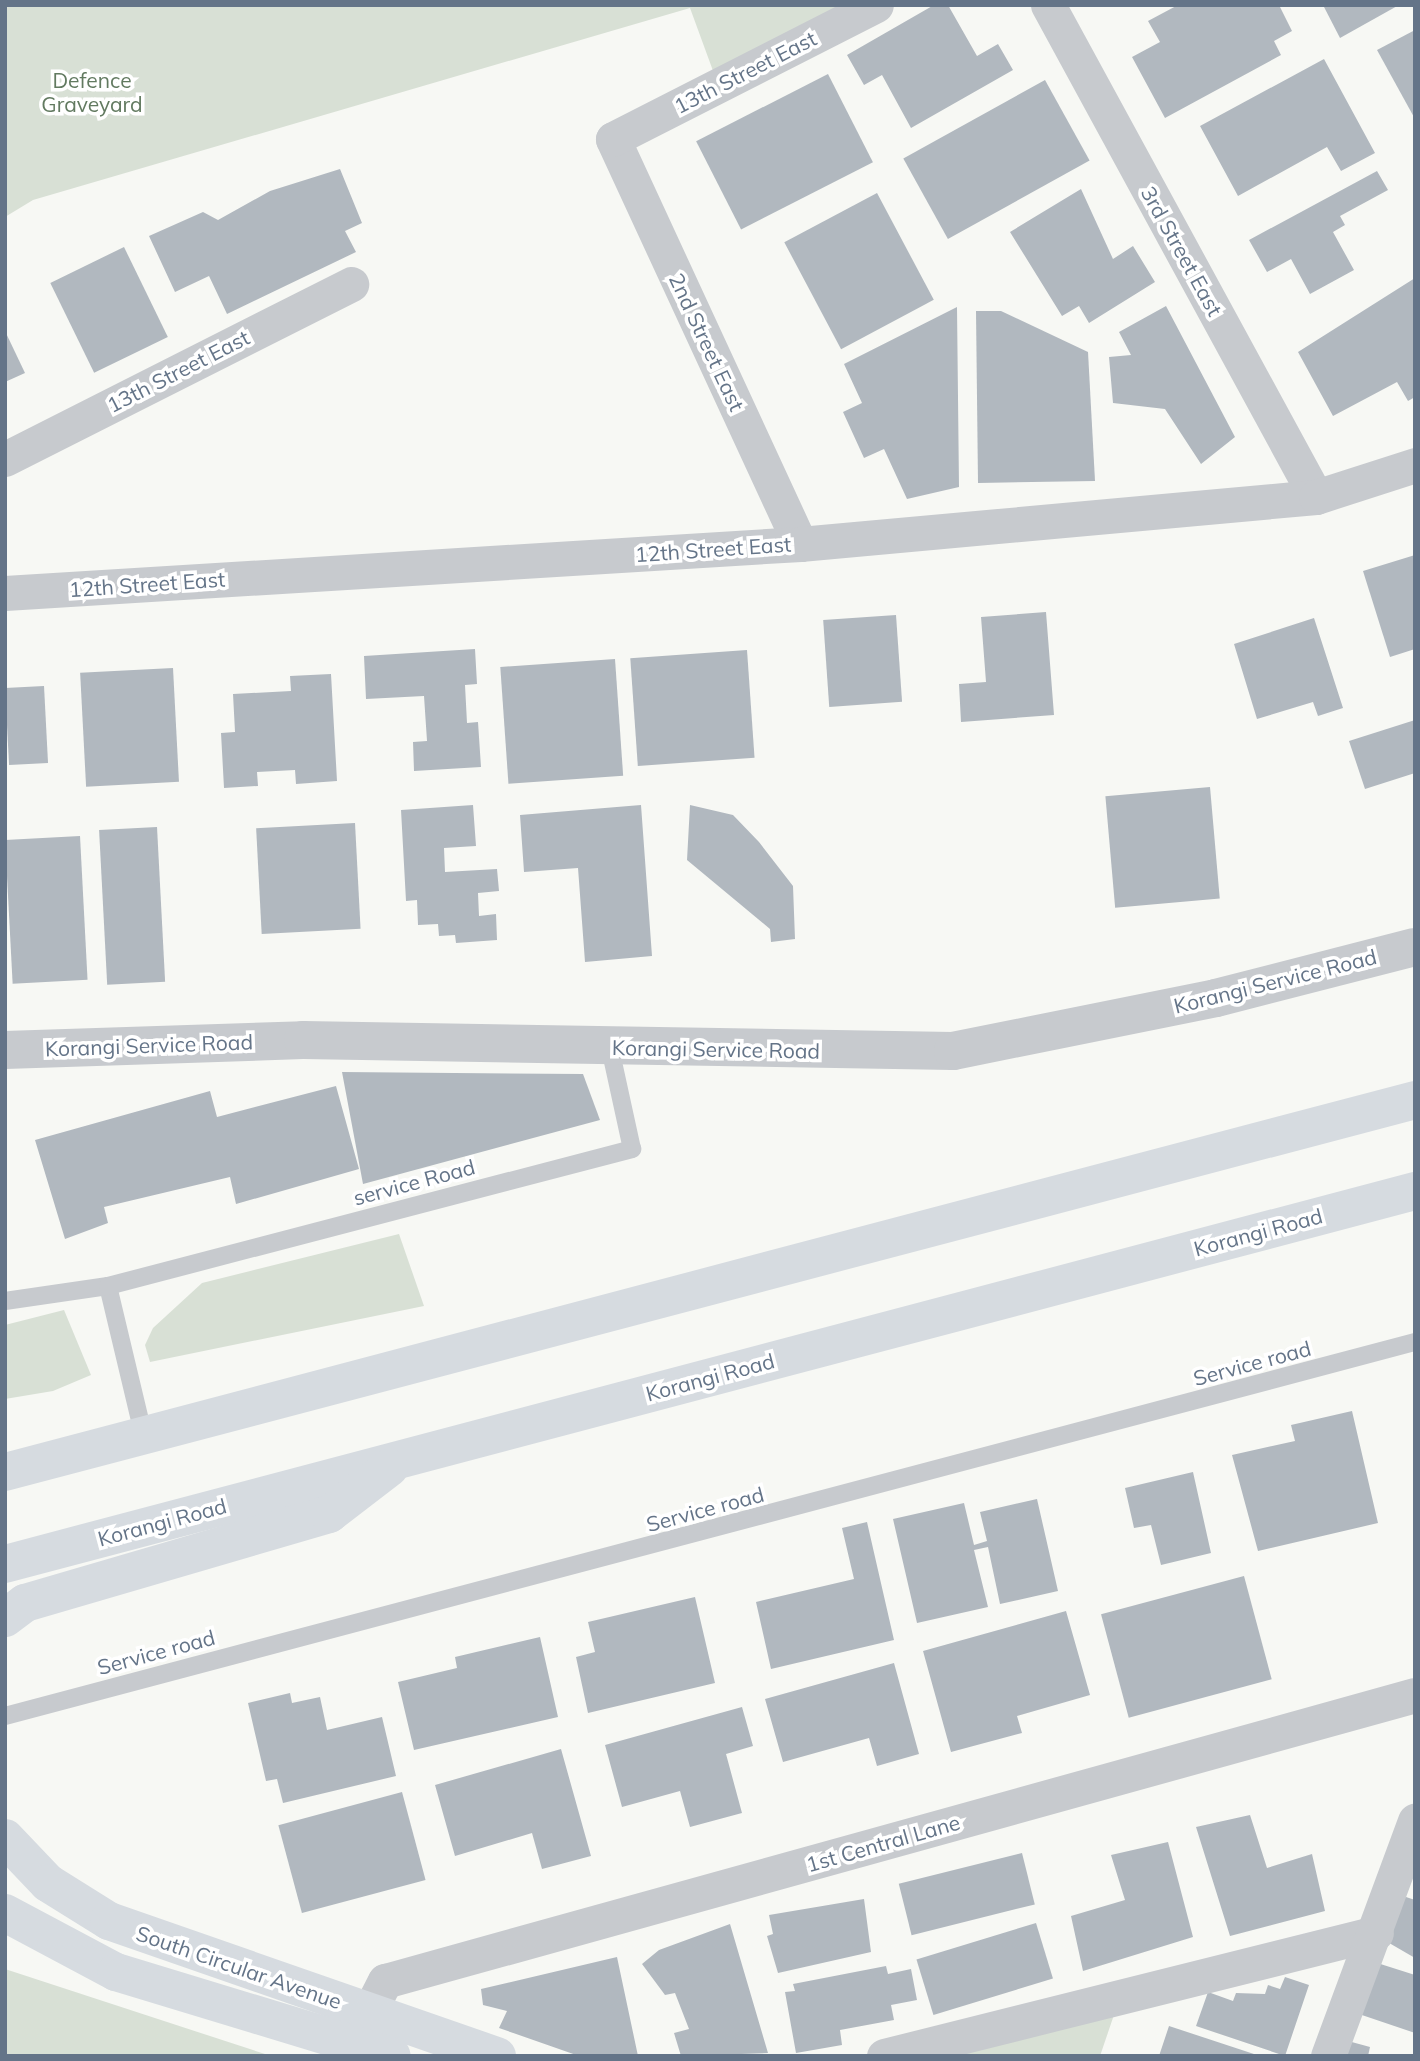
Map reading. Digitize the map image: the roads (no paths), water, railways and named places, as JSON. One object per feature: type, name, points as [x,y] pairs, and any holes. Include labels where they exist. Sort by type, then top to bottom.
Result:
[{"type":"main road","points":[[5,1472],[143,1433],[1415,1100]]},
{"type":"main road","name":"Korangi Road","points":[[5,1564],[1415,1191]]},
{"type":"main road","points":[[5,1442],[62,1455]]},
{"type":"main road","points":[[5,1618],[25,1603],[329,1514],[401,1458]]},
{"type":"main road","name":"South Circular Avenue","points":[[5,1838],[48,1883],[109,1921],[369,2012],[476,2053]]},
{"type":"main road","name":"South Circular Avenue","points":[[7,1916],[116,1972],[393,2056]]},
{"type":"street","name":"13th Street East","points":[[613,139],[876,5]]},
{"type":"street","name":"3rd Street East","points":[[1048,5],[1316,497]]},
{"type":"street","name":"2nd Street East","points":[[613,139],[800,544]]},
{"type":"street","name":"13th Street East","points":[[5,459],[351,284]]},
{"type":"street","name":"12th Street East","points":[[5,593],[800,544],[1316,497],[1415,465]]},
{"type":"street","name":"Korangi Service Road","points":[[5,1050],[303,1040],[610,1048],[953,1051],[1216,998],[1415,947]]},
{"type":"street","name":"1st Central Lane","points":[[369,2012],[385,1982],[1415,1695]]},
{"type":"street","points":[[1328,2056],[1376,1933],[1415,1821]]},
{"type":"street","points":[[884,2056],[1376,1933]]},
{"type":"lane","name":"service Road","points":[[108,1286],[632,1149],[610,1048]]},
{"type":"lane","points":[[5,1301],[108,1286],[143,1433]]},
{"type":"lane","name":"Service road","points":[[5,1716],[1415,1342]]},
{"type":"park label","name":"Defence Graveyard","points":[[92,92]]}]
